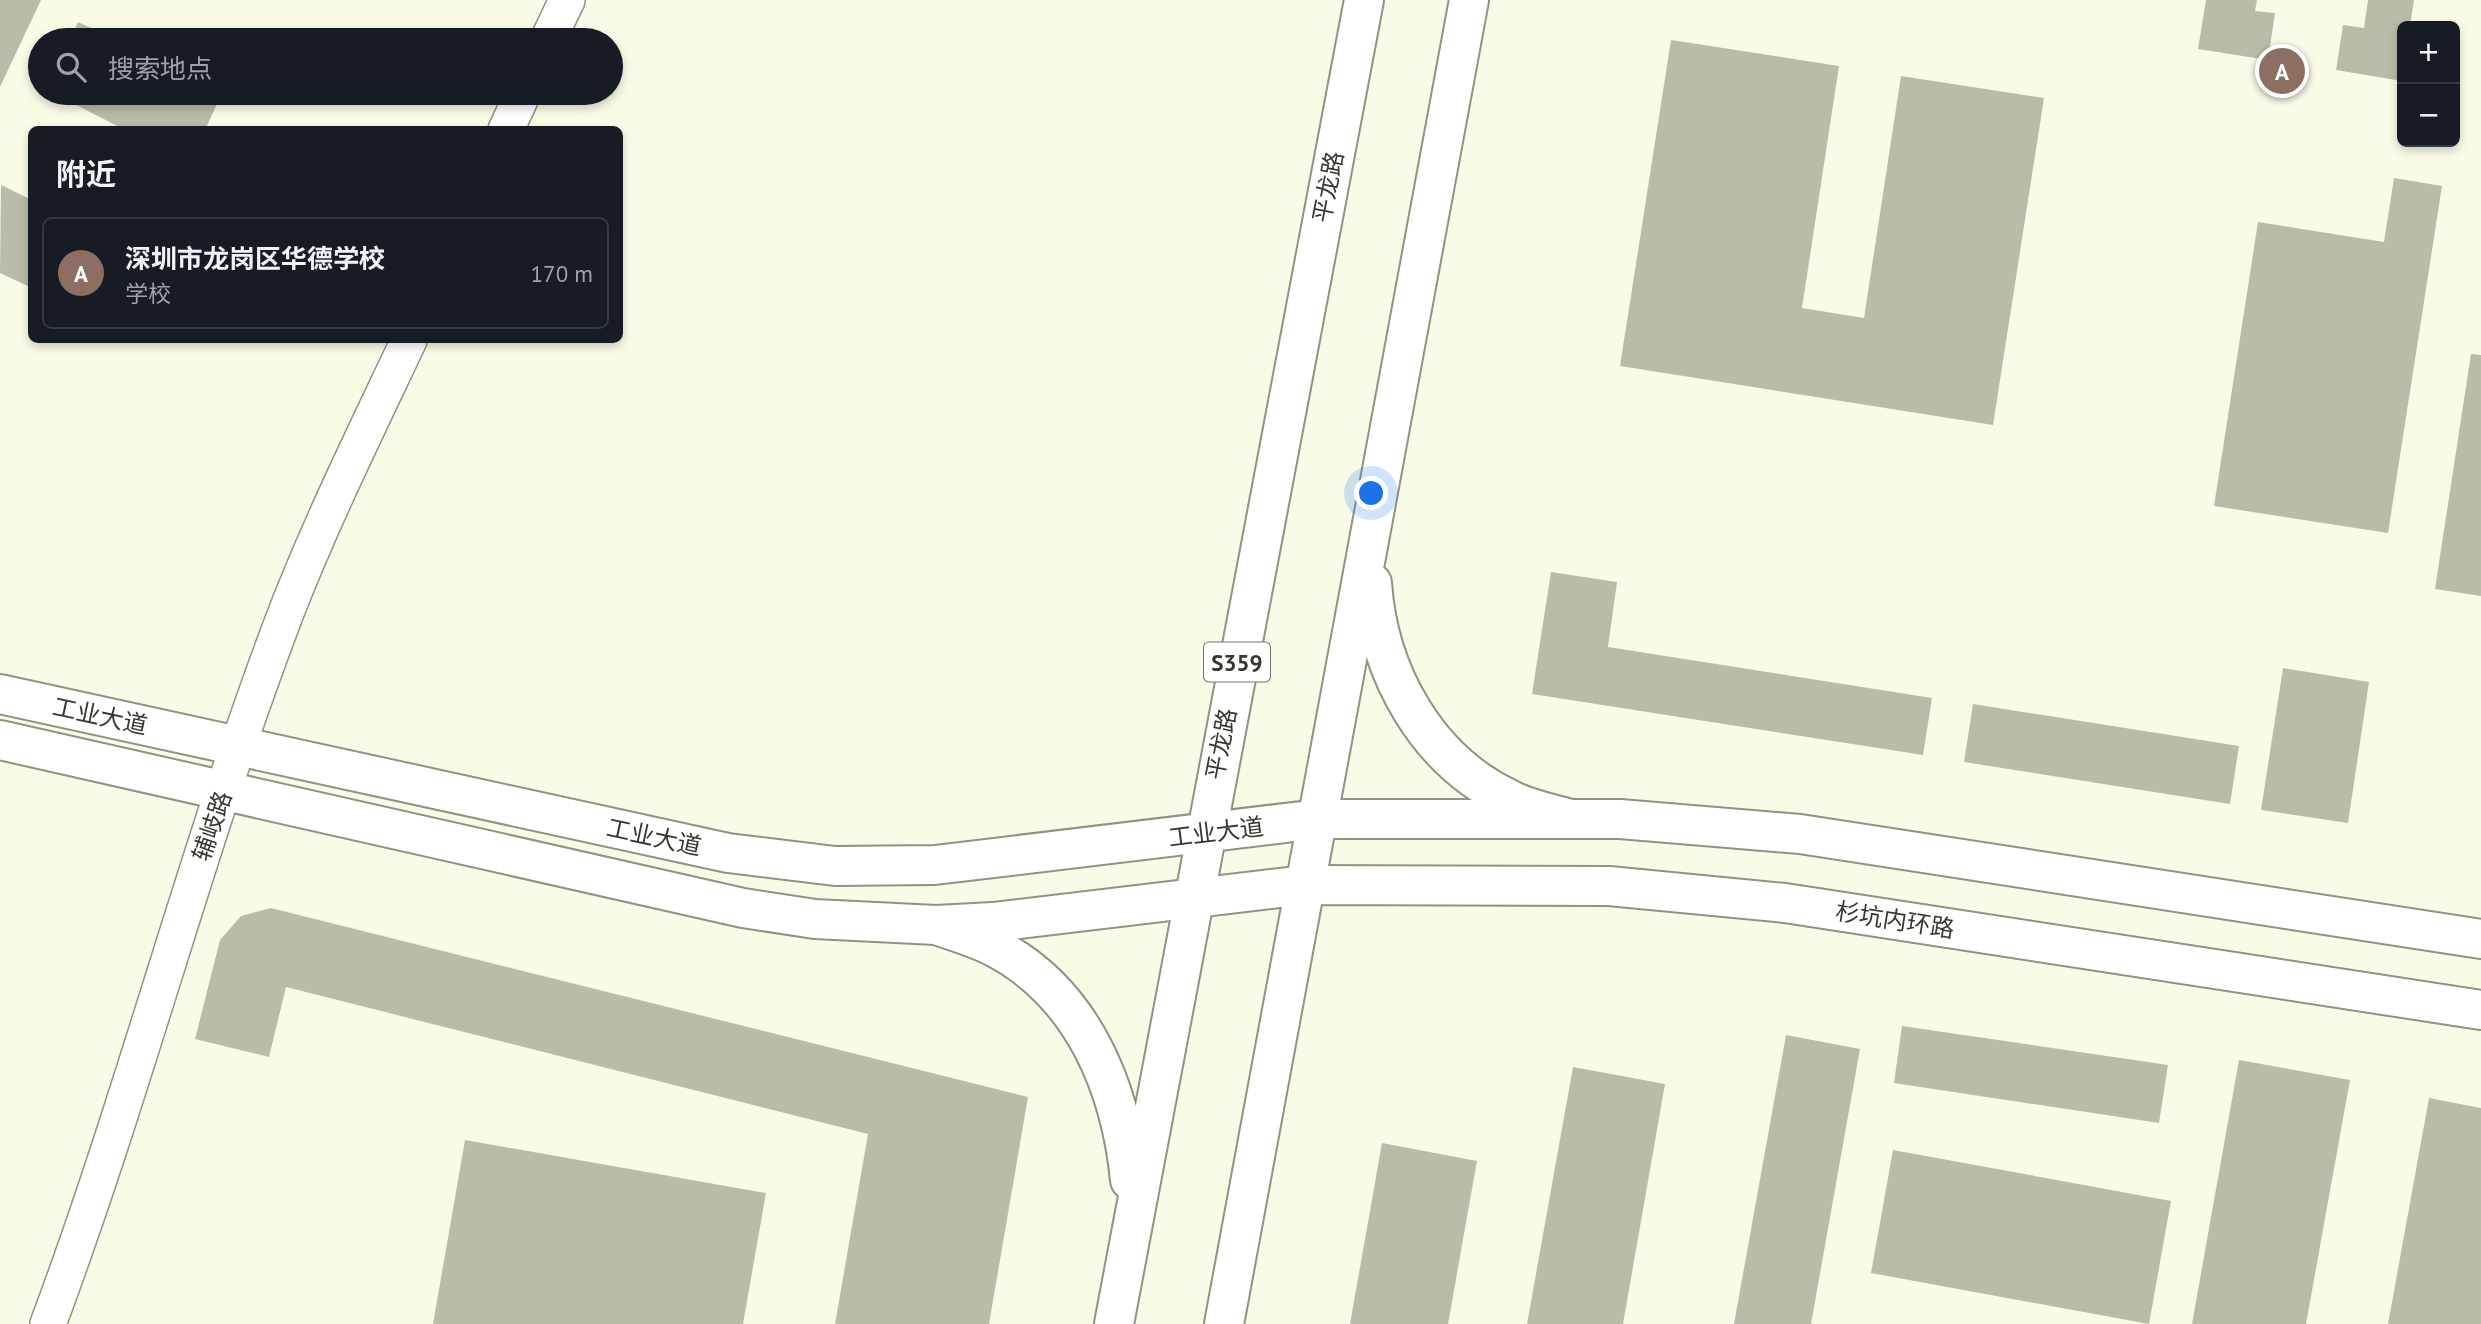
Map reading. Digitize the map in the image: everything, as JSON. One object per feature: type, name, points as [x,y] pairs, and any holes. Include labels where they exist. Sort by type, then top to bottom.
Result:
[{"type":"street","points":[[554,28],[567,0]]},
{"type":"street","name":"平龙路","points":[[1114,1324],[1364,0]]},
{"type":"street","points":[[1224,1324],[1469,0]]},
{"type":"street","points":[[508,126],[517,105]]},
{"type":"street","name":"辅岐路","points":[[48,1324],[224,790],[287,611],[318,537],[408,343]]},
{"type":"street","points":[[1369,542],[1374,617],[1395,680],[1424,731],[1462,772],[1510,800],[1570,818]]},
{"type":"street","name":"工业大道","points":[[0,694],[729,853],[835,866],[935,866],[1318,819]]},
{"type":"street","name":"工业大道","points":[[0,740],[743,908],[815,919],[936,925],[993,922],[1194,896],[1305,885]]},
{"type":"street","points":[[1318,819],[1620,818],[1800,834],[2481,939]]},
{"type":"street","name":"杉坑内环路","points":[[1305,885],[1609,887],[1785,903],[2481,1010]]},
{"type":"street","points":[[936,925],[996,948],[1035,975],[1065,1005],[1092,1045],[1111,1086],[1126,1137],[1131,1189],[1129,1240]]},
{"type":"building","points":[[0,0],[41,0],[0,87]]},
{"type":"building","points":[[2206,0],[2257,0],[2255,11],[2275,13],[2268,60],[2198,49]]},
{"type":"building","points":[[2368,0],[2414,0],[2411,21],[2397,21],[2397,80],[2336,70],[2343,25],[2364,28]]},
{"type":"building","points":[[78,22],[91,28],[75,28]]},
{"type":"building","points":[[1671,40],[1839,66],[1802,308],[1864,318],[1901,76],[2044,98],[1993,425],[1620,366]]},
{"type":"building","points":[[76,105],[216,105],[207,126],[117,126]]},
{"type":"building","points":[[2394,178],[2442,186],[2388,533],[2214,506],[2258,222],[2384,242]]},
{"type":"building","points":[[1,185],[28,198],[28,286],[0,273]]},
{"type":"building","points":[[2471,354],[2481,355],[2481,596],[2435,589]]},
{"type":"building","points":[[1551,572],[1617,582],[1608,647],[1932,698],[1923,755],[1532,694]]},
{"type":"building","points":[[2283,668],[2369,682],[2348,823],[2261,810]]},
{"type":"building","points":[[1973,704],[2239,746],[2230,804],[1964,762]]},
{"type":"building","points":[[271,908],[1028,1097],[989,1324],[835,1324],[868,1134],[286,987],[269,1057],[195,1039],[220,940],[241,916]]},
{"type":"building","points":[[1902,1026],[2168,1065],[2159,1123],[1894,1083]]},
{"type":"building","points":[[1786,1035],[1860,1049],[1811,1324],[1734,1324]]},
{"type":"building","points":[[2239,1060],[2350,1080],[2306,1324],[2192,1324]]},
{"type":"building","points":[[1573,1067],[1665,1084],[1623,1324],[1527,1324]]},
{"type":"building","points":[[2429,1098],[2481,1108],[2481,1324],[2388,1324]]},
{"type":"building","points":[[465,1140],[766,1193],[743,1324],[433,1324]]},
{"type":"building","points":[[1382,1143],[1477,1161],[1448,1324],[1350,1324]]},
{"type":"building","points":[[1893,1150],[2171,1201],[2149,1324],[1871,1273]]},
{"type":"place","name":"深圳市龙岗区华德学校","points":[[2282,71]]}]
